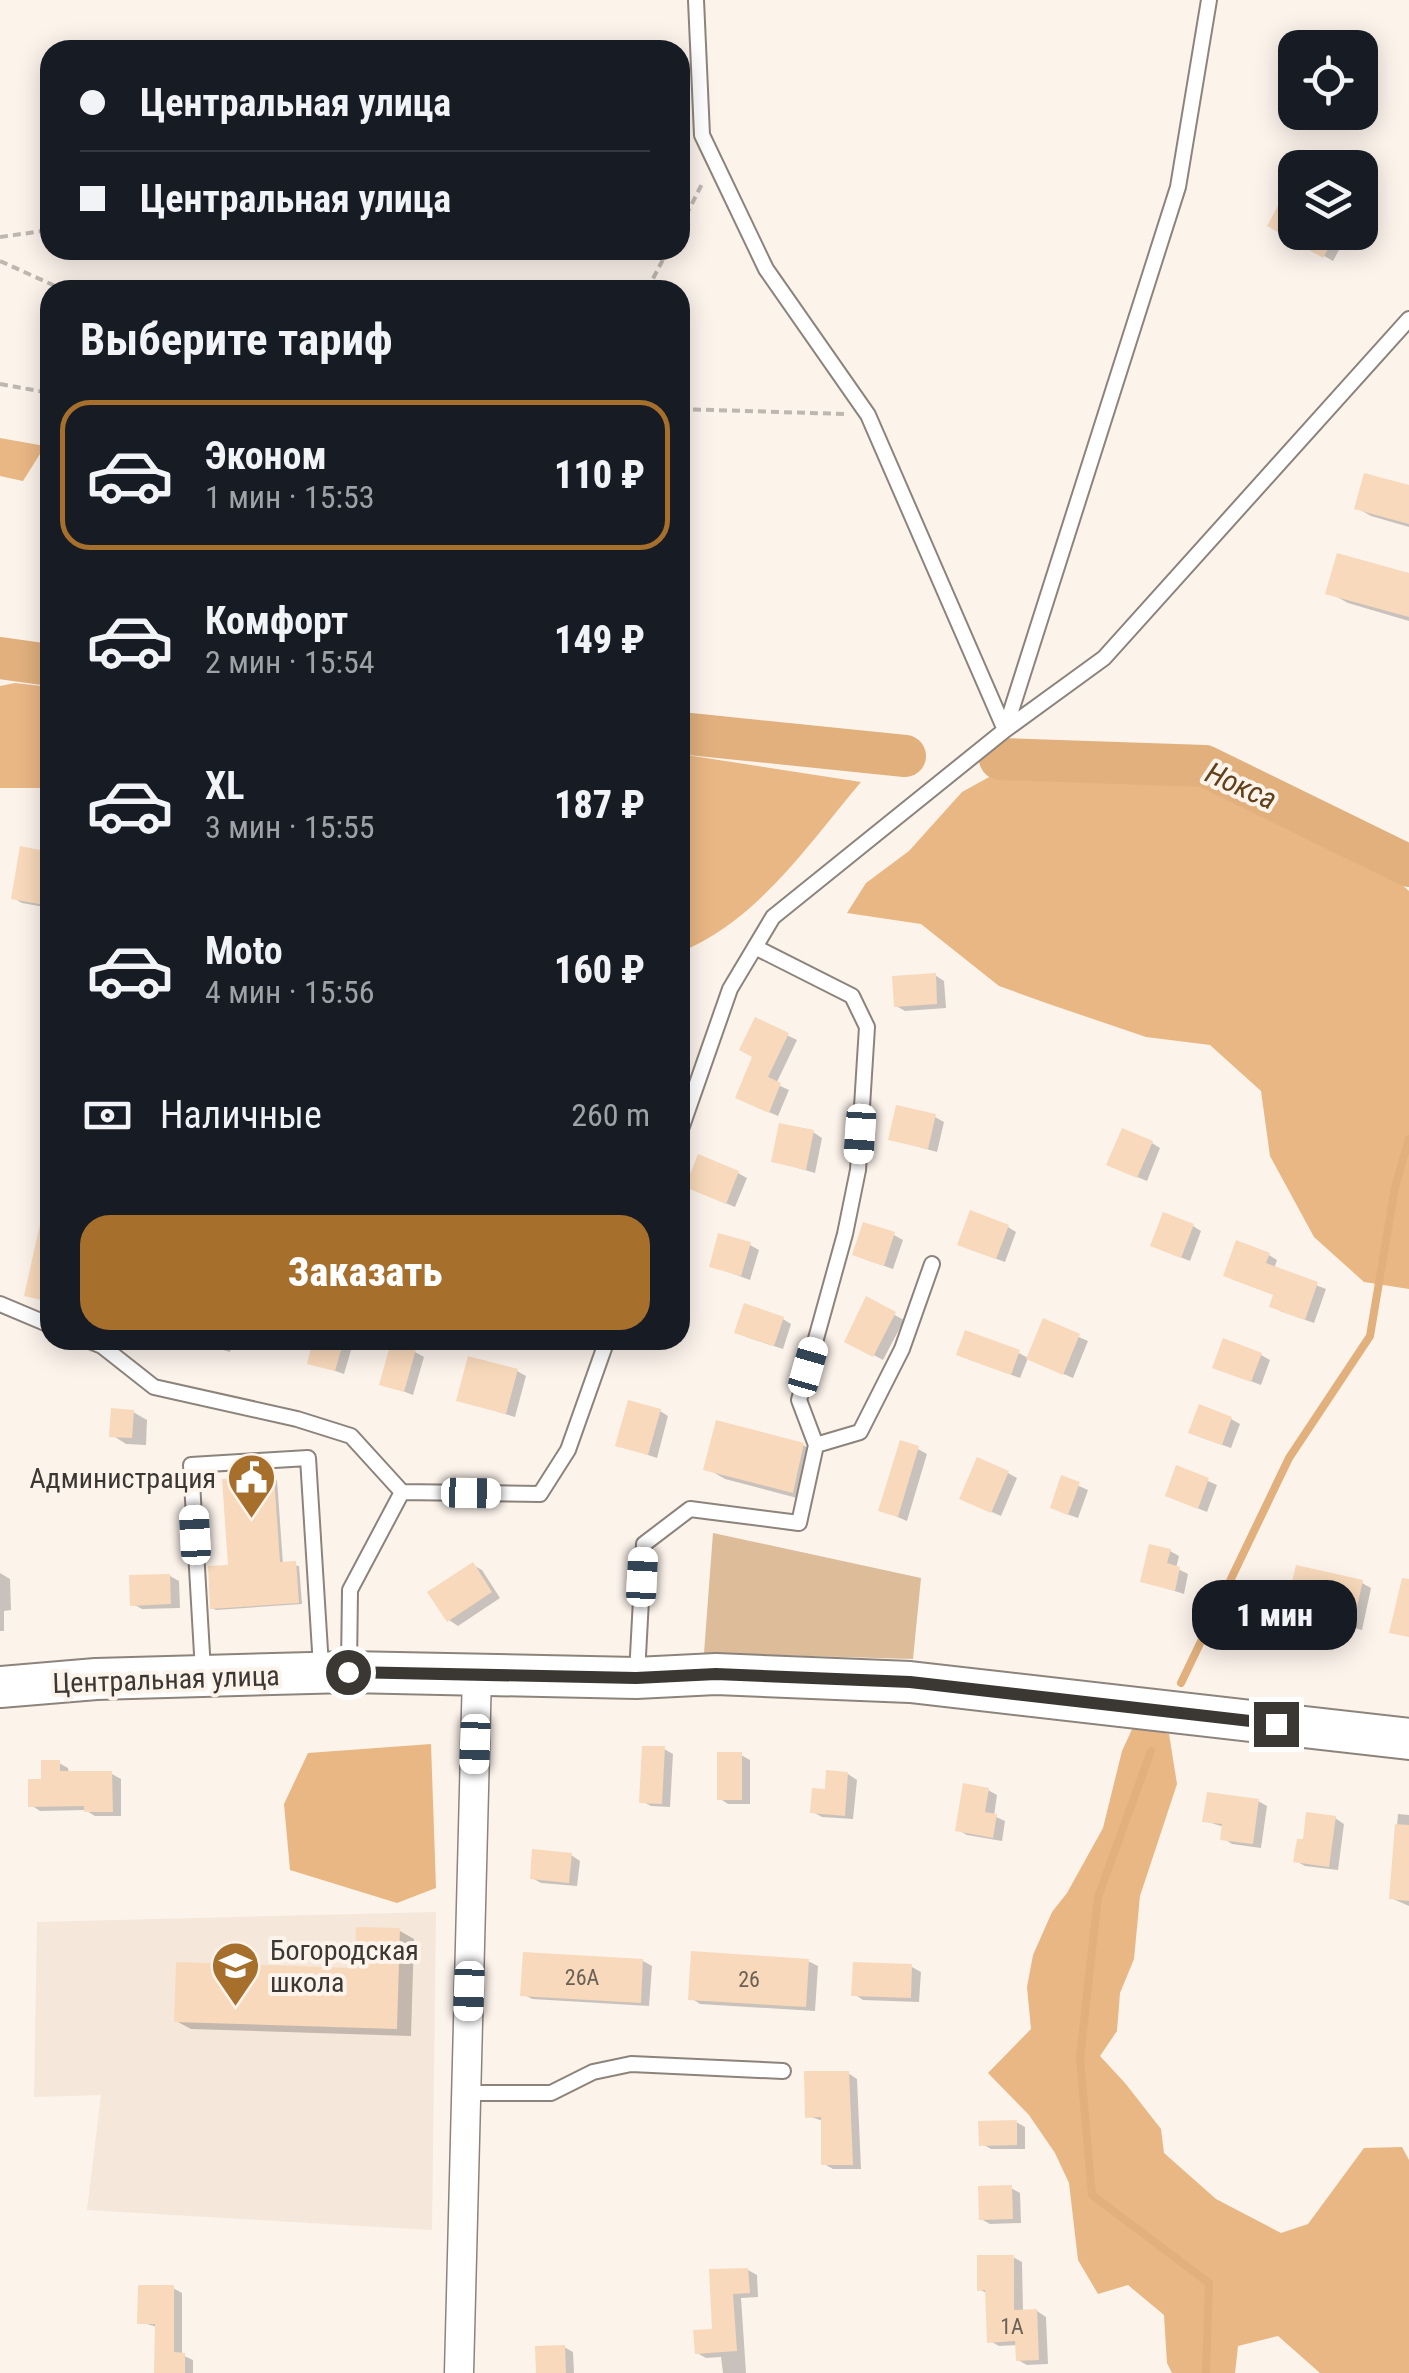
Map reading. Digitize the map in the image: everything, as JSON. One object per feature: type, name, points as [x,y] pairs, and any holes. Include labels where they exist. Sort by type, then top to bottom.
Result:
[{"type":"street","name":"Центральная улица","points":[[0,1687],[96,1678],[335,1673],[636,1678],[716,1674],[910,1682],[1409,1739]]},
{"type":"street","points":[[459,2373],[477,1673]]},
{"type":"lane","points":[[696,0],[702,135],[766,268],[868,415],[1004,730]]},
{"type":"lane","points":[[1004,730],[1178,187],[1210,0]]},
{"type":"lane","points":[[690,1103],[730,989],[772,917],[1004,730],[1104,658],[1409,319]]},
{"type":"lane","points":[[636,1678],[644,1544],[690,1509],[799,1522],[816,1445],[799,1400],[846,1234],[858,1170],[867,1027],[852,996],[755,946]]},
{"type":"lane","points":[[816,1445],[860,1432],[902,1349],[932,1264]]},
{"type":"lane","points":[[0,1304],[40,1321]]},
{"type":"lane","points":[[107,1350],[154,1387],[297,1419],[351,1436],[402,1492],[540,1494],[568,1450],[603,1350]]},
{"type":"lane","points":[[203,1676],[191,1465],[308,1458],[335,1673]]},
{"type":"lane","points":[[335,1673],[350,1590],[402,1492]]},
{"type":"lane","points":[[466,2093],[551,2093],[592,2072],[631,2064],[783,2071]]},
{"type":"path","points":[[690,207],[714,160]]},
{"type":"path","points":[[0,237],[40,231]]},
{"type":"path","points":[[0,261],[42,280]]},
{"type":"path","points":[[0,384],[40,390]]},
{"type":"path","points":[[690,409],[868,415]]},
{"type":"shaded area","points":[[0,438],[40,445],[40,454],[23,481],[0,476]]},
{"type":"shaded area","points":[[0,686],[40,686],[40,788],[0,788]]},
{"type":"shaded area","points":[[690,756],[861,782],[780,879],[708,939],[690,947]]},
{"type":"shaded area","points":[[991,776],[1034,781],[1192,782],[1269,813],[1384,869],[1409,891],[1409,1289],[1364,1282],[1314,1237],[1270,1156],[1261,1091],[1210,1045],[1146,1037],[999,986],[921,924],[847,913],[866,883],[909,851],[962,792]]},
{"type":"shaded area","points":[[713,1533],[921,1578],[913,1659],[704,1653]]},
{"type":"shaded area","points":[[1134,1725],[1169,1734],[1177,1784],[1140,1896],[1134,1959],[1120,1993],[1117,2031],[1100,2056],[1161,2129],[1164,2153],[1216,2199],[1281,2233],[1308,2224],[1364,2148],[1402,2147],[1409,2160],[1409,2373],[1320,2373],[1278,2336],[1238,2346],[1235,2373],[1172,2373],[1167,2363],[1164,2315],[1128,2285],[1098,2294],[1078,2260],[1069,2183],[1055,2153],[1029,2115],[988,2073],[1031,2029],[1027,1987],[1033,1955],[1052,1912],[1103,1828],[1122,1751]]},
{"type":"shaded area","points":[[431,1744],[436,1888],[397,1903],[290,1870],[284,1804],[308,1753]]},
{"type":"shaded area","name":"Богородская школа","points":[[436,1912],[432,2230],[87,2210],[101,2095],[34,2097],[37,1922]]},
{"type":"building","points":[[1278,205],[1278,232],[1267,226]]},
{"type":"building","points":[[1309,250],[1328,250],[1323,258]]},
{"type":"building","points":[[1364,473],[1409,485],[1409,524],[1354,509]]},
{"type":"building","points":[[1337,553],[1409,573],[1409,617],[1325,594]]},
{"type":"building","points":[[20,846],[40,850],[40,904],[11,899]]},
{"type":"building","points":[[936,973],[937,1004],[894,1007],[892,976]]},
{"type":"building","points":[[755,1017],[789,1033],[768,1077],[781,1083],[769,1113],[735,1098],[752,1057],[739,1050]]},
{"type":"building","points":[[896,1105],[936,1114],[928,1149],[888,1140]]},
{"type":"building","points":[[779,1123],[814,1130],[806,1170],[771,1162]]},
{"type":"building","points":[[1122,1128],[1153,1141],[1137,1178],[1106,1165]]},
{"type":"building","points":[[698,1154],[739,1171],[726,1204],[690,1189],[690,1174]]},
{"type":"building","points":[[970,1210],[1009,1225],[996,1259],[957,1245]]},
{"type":"building","points":[[1163,1212],[1194,1224],[1181,1258],[1150,1246]]},
{"type":"building","points":[[863,1222],[895,1232],[884,1266],[852,1255]]},
{"type":"building","points":[[40,1224],[40,1300],[24,1296]]},
{"type":"building","points":[[718,1233],[751,1242],[741,1276],[709,1267]]},
{"type":"building","points":[[1236,1240],[1270,1253],[1266,1263],[1318,1282],[1305,1320],[1269,1307],[1273,1295],[1223,1276]]},
{"type":"building","points":[[866,1296],[896,1312],[873,1357],[844,1342]]},
{"type":"building","points":[[744,1303],[784,1317],[774,1346],[734,1333]]},
{"type":"building","points":[[1043,1318],[1080,1334],[1063,1375],[1026,1359]]},
{"type":"building","points":[[965,1330],[1020,1350],[1011,1375],[956,1355]]},
{"type":"building","points":[[1223,1338],[1262,1353],[1251,1382],[1212,1368]]},
{"type":"building","points":[[310,1350],[341,1350],[335,1371],[307,1364]]},
{"type":"building","points":[[389,1350],[416,1350],[404,1392],[379,1385]]},
{"type":"building","points":[[468,1356],[518,1369],[506,1414],[456,1401]]},
{"type":"building","points":[[628,1400],[661,1409],[648,1455],[615,1446]]},
{"type":"building","points":[[1199,1404],[1232,1417],[1222,1445],[1188,1433]]},
{"type":"building","points":[[111,1408],[134,1410],[132,1438],[109,1437]]},
{"type":"building","points":[[716,1420],[804,1443],[793,1493],[703,1470]]},
{"type":"building","points":[[900,1440],[919,1446],[898,1517],[878,1511]]},
{"type":"building","points":[[977,1457],[1009,1471],[991,1513],[959,1499]]},
{"type":"building","points":[[1176,1465],[1209,1478],[1198,1509],[1165,1496]]},
{"type":"building","points":[[1061,1475],[1080,1482],[1068,1515],[1050,1508]]},
{"type":"building","name":"Администрация","points":[[274,1476],[280,1562],[296,1561],[299,1603],[210,1609],[208,1566],[228,1565],[222,1479]]},
{"type":"building","points":[[1149,1544],[1171,1549],[1167,1563],[1180,1567],[1175,1591],[1140,1582]]},
{"type":"building","points":[[473,1562],[492,1592],[447,1622],[427,1592]]},
{"type":"building","points":[[1296,1565],[1363,1580],[1353,1626],[1324,1620],[1322,1629],[1283,1619]]},
{"type":"building","points":[[170,1574],[171,1604],[130,1606],[129,1575]]},
{"type":"building","points":[[1402,1578],[1409,1579],[1409,1637],[1389,1633]]},
{"type":"building","points":[[642,1746],[665,1746],[662,1804],[639,1803]]},
{"type":"building","points":[[717,1752],[742,1752],[742,1800],[717,1800]]},
{"type":"building","points":[[41,1760],[60,1760],[60,1771],[112,1771],[113,1812],[84,1812],[84,1806],[28,1807],[28,1779],[41,1779]]},
{"type":"building","points":[[826,1770],[848,1772],[845,1816],[810,1813],[812,1788],[825,1789]]},
{"type":"building","points":[[963,1783],[989,1788],[985,1812],[997,1814],[993,1838],[955,1831]]},
{"type":"building","points":[[1207,1792],[1259,1799],[1253,1844],[1220,1840],[1222,1824],[1202,1822]]},
{"type":"building","points":[[1306,1812],[1336,1816],[1329,1867],[1293,1862],[1297,1839],[1303,1839]]},
{"type":"building","points":[[1395,1824],[1409,1825],[1409,1901],[1389,1899]]},
{"type":"building","points":[[532,1849],[572,1853],[569,1883],[530,1879]]},
{"type":"building","points":[[356,1927],[400,1928],[397,2029],[174,2022],[176,1962],[355,1968]]},
{"type":"building","points":[[691,1951],[809,1959],[806,2007],[688,2000]]},
{"type":"building","points":[[523,1952],[643,1959],[641,2003],[520,1996]]},
{"type":"building","points":[[853,1962],[912,1964],[911,1998],[851,1996]]},
{"type":"building","points":[[804,2071],[849,2071],[853,2165],[821,2165],[821,2117],[805,2118]]},
{"type":"building","points":[[1017,2120],[1017,2145],[979,2146],[978,2121]]},
{"type":"building","points":[[1012,2185],[1013,2219],[979,2220],[978,2186]]},
{"type":"building","points":[[977,2255],[1014,2255],[1014,2310],[1037,2309],[1039,2360],[1016,2361],[1015,2341],[987,2343],[985,2290],[977,2291]]},
{"type":"building","points":[[748,2268],[750,2293],[733,2294],[737,2351],[695,2354],[693,2330],[712,2329],[709,2269]]},
{"type":"building","points":[[138,2285],[174,2285],[174,2352],[185,2353],[185,2373],[154,2373],[155,2324],[137,2324]]},
{"type":"building","points":[[565,2345],[566,2373],[536,2373],[535,2346]]},
{"type":"waterway","name":"Нокса","points":[[0,658],[40,664]]},
{"type":"waterway","name":"Нокса","points":[[690,734],[905,756]]},
{"type":"waterway","name":"Нокса","points":[[1000,759],[1205,766],[1409,866]]},
{"type":"waterway","points":[[1181,1683],[1289,1458],[1370,1336],[1395,1187],[1409,1139]]},
{"type":"waterway","points":[[1151,1751],[1098,1897],[1080,2058],[1092,2195],[1209,2283],[1206,2373]]},
{"type":"place","name":"Администрация","points":[[251,1520]]},
{"type":"place","name":"Богородская школа","points":[[235,2008]]},
{"type":"route","points":[[348,1672],[636,1678],[716,1674],[910,1682],[1276,1724]]}]
